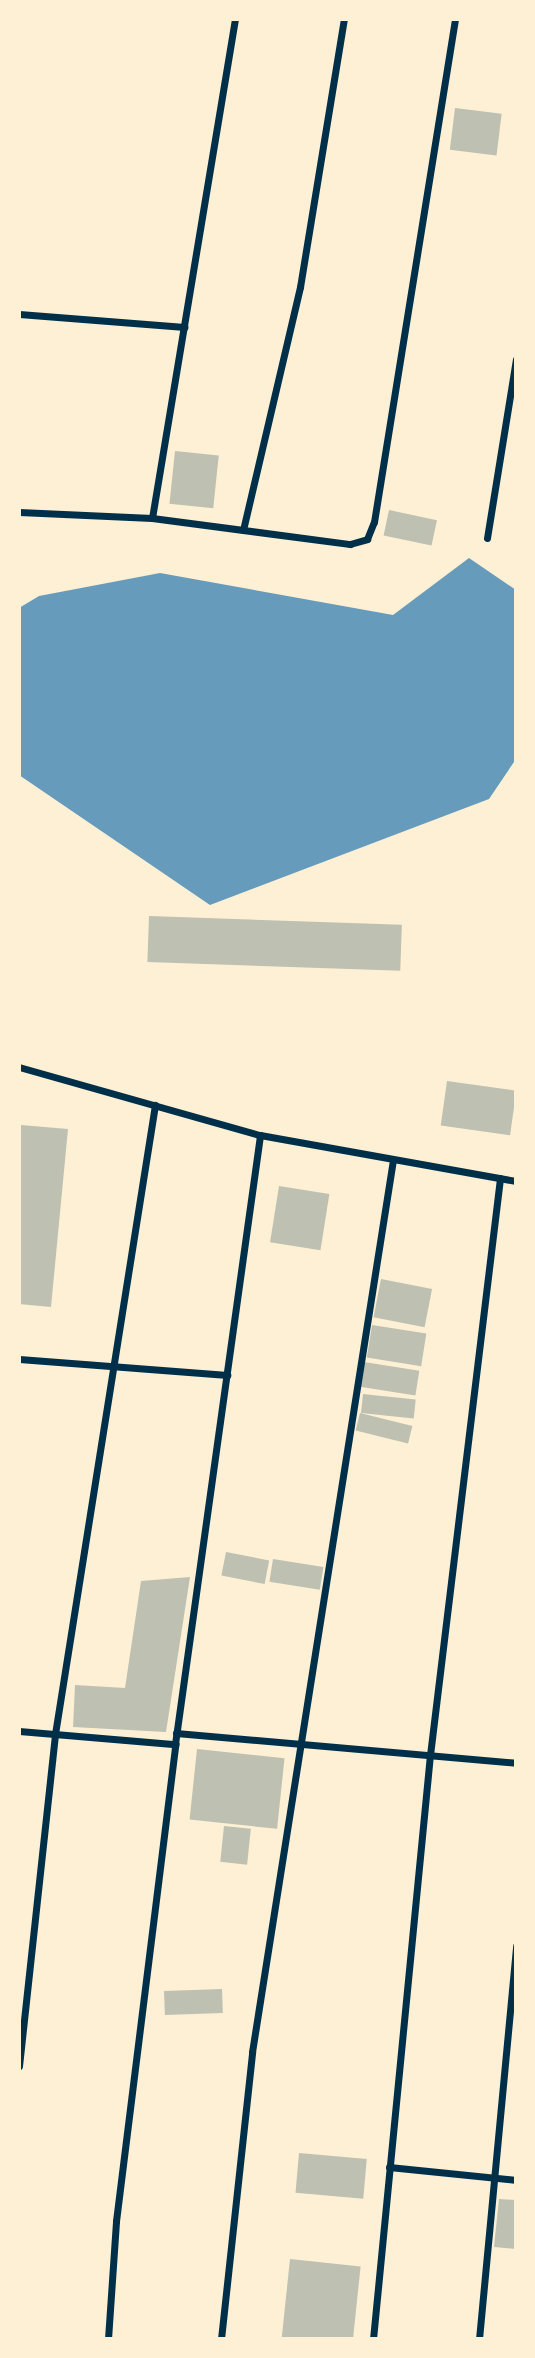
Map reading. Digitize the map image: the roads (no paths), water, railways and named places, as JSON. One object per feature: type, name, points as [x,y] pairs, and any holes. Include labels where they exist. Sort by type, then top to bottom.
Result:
[{"type":"street","points":[[152,519],[235,19]]},
{"type":"street","points":[[243,530],[300,287],[344,19]]},
{"type":"street","points":[[19,512],[152,519],[350,544],[367,539],[374,522],[455,19]]},
{"type":"street","points":[[19,314],[184,327]]},
{"type":"street","points":[[487,538],[516,359]]},
{"type":"street","points":[[19,1067],[260,1135],[516,1181]]},
{"type":"street","points":[[19,2066],[55,1734],[116,1367],[155,1105]]},
{"type":"street","points":[[108,2339],[116,2221],[176,1733],[260,1135]]},
{"type":"street","points":[[221,2339],[252,2052],[393,1160]]},
{"type":"street","points":[[373,2339],[430,1755],[500,1178]]},
{"type":"street","points":[[19,1359],[227,1375]]},
{"type":"street","points":[[19,1731],[175,1744]]},
{"type":"street","points":[[176,1733],[516,1763]]},
{"type":"street","points":[[480,2339],[516,1945]]},
{"type":"street","points":[[389,2167],[516,2180]]},
{"type":"water","points":[[469,558],[516,590],[516,759],[489,799],[210,905],[19,775],[19,608],[39,596],[160,573],[393,615]]}]
